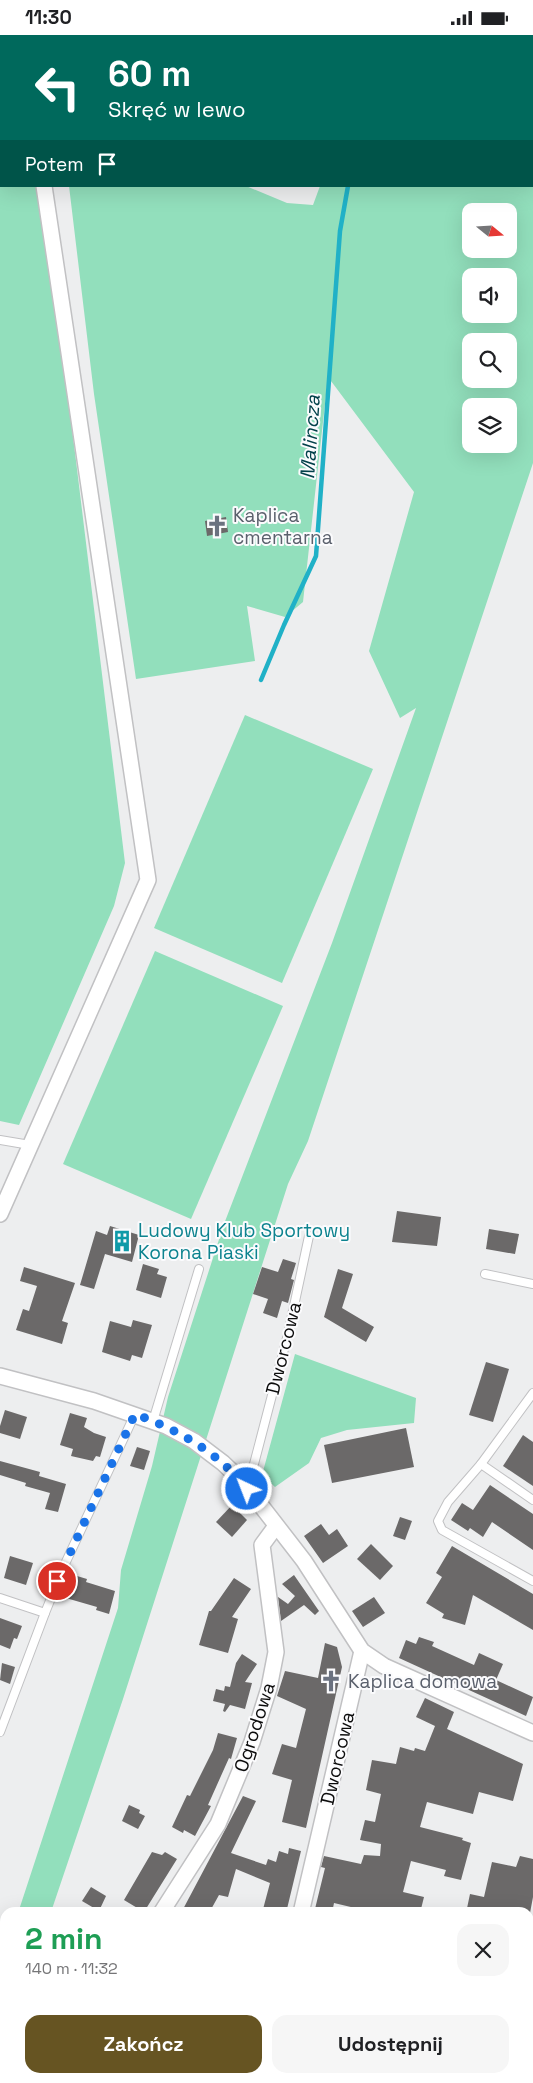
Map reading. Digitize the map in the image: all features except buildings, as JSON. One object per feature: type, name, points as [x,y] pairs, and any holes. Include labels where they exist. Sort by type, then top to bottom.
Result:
[{"type":"street","points":[[0,1214],[148,880],[44,187]]},
{"type":"street","points":[[0,1376],[135,1414],[194,1441],[222,1463],[247,1489],[304,1561],[362,1651],[384,1666],[533,1733]]},
{"type":"street","name":"Ogrodowa","points":[[165,1907],[218,1824],[252,1742],[269,1688],[276,1652],[262,1545],[276,1526]]},
{"type":"street","name":"Dworcowa","points":[[302,1907],[362,1651]]},
{"type":"lane","points":[[0,1141],[30,1145]]},
{"type":"lane","name":"Dworcowa","points":[[247,1489],[288,1334],[309,1236]]},
{"type":"lane","points":[[153,1421],[199,1269]]},
{"type":"lane","points":[[485,1274],[533,1284]]},
{"type":"lane","points":[[533,1393],[481,1464],[448,1502],[438,1521],[442,1530],[533,1581]]},
{"type":"lane","points":[[0,1732],[64,1565],[135,1414]]},
{"type":"lane","points":[[481,1464],[533,1500]]},
{"type":"lane","points":[[0,1597],[45,1613]]},
{"type":"green space","points":[[0,187],[37,187],[67,387],[125,863],[114,906],[19,1125],[0,1121]]},
{"type":"green space","points":[[69,187],[248,187],[287,203],[313,205],[320,187],[533,187],[533,463],[308,1141],[288,1184],[123,1699],[53,1907],[20,1907],[118,1608],[121,1570],[152,1466],[168,1397],[224,1224],[332,943],[416,708],[400,718],[369,651],[414,492],[328,377],[303,602],[285,617],[247,606],[255,661],[136,679],[94,394]]},
{"type":"green space","points":[[245,715],[373,769],[282,983],[154,928]]},
{"type":"green space","points":[[155,951],[283,1006],[191,1219],[63,1164]]},
{"type":"green space","points":[[295,1354],[416,1398],[414,1423],[347,1430],[321,1438],[309,1463],[275,1487],[262,1475]]},
{"type":"waterway","name":"Malincza","points":[[261,680],[316,556],[340,231],[348,187]]},
{"type":"place","name":"Kaplica cmentarna","points":[[217,526]]},
{"type":"place","name":"Ludowy Klub Sportowy Korona Piaski","points":[[122,1241]]},
{"type":"place","name":"Kaplica domowa","points":[[331,1681]]},
{"type":"route","points":[[57,1581],[135,1414],[166,1426],[194,1441],[242,1481],[247,1489]]}]
